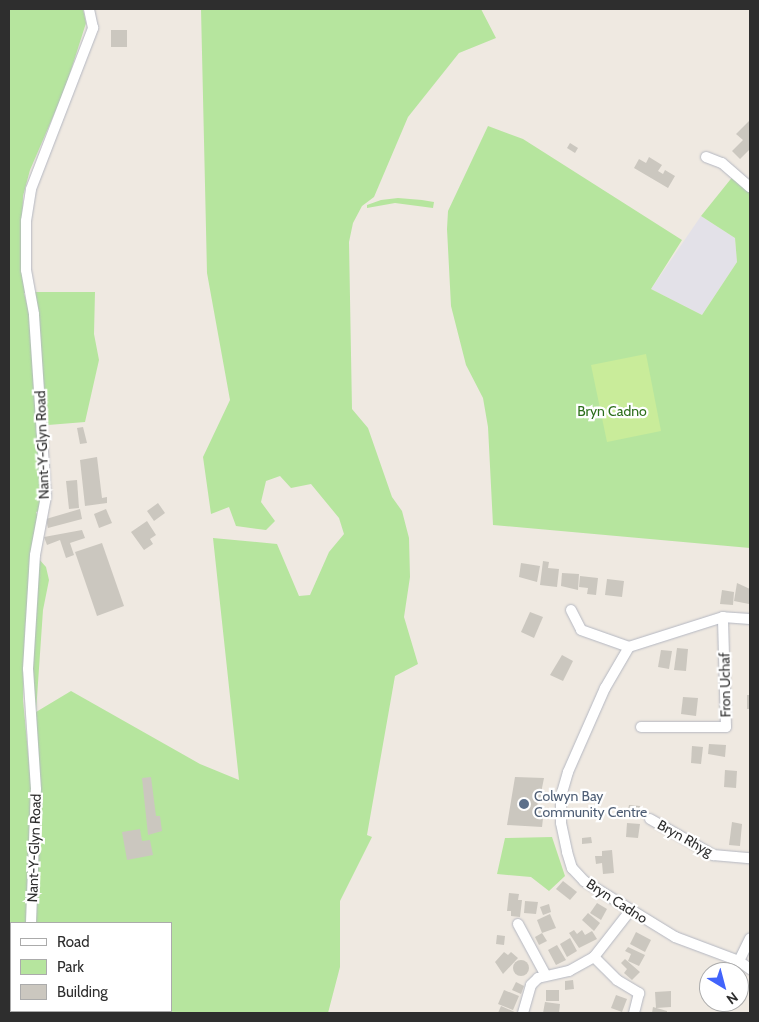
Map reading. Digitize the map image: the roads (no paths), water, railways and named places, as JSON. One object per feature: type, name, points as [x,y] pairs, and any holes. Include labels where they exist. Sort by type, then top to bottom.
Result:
[{"type":"street","name":"Nant-Y-Glyn Road","points":[[31,922],[36,798],[28,669],[35,555],[46,496],[34,314],[27,277],[26,222],[31,189],[93,28],[89,9]]},
{"type":"street","points":[[706,157],[722,163],[750,187]]},
{"type":"street","points":[[571,610],[581,630],[629,647],[723,617],[750,619]]},
{"type":"street","name":"Fron Uchaf","points":[[640,727],[726,727],[723,617]]},
{"type":"street","name":"Bryn Cadno","points":[[629,647],[605,688],[568,772],[561,797],[561,822],[572,868],[584,881],[675,937],[739,961],[750,969]]},
{"type":"street","name":"Bryn Rhyg","points":[[650,819],[713,855],[750,858]]},
{"type":"street","points":[[523,1013],[531,985],[545,974],[569,971],[594,956],[630,911]]},
{"type":"street","points":[[518,924],[545,974]]},
{"type":"street","points":[[514,940],[524,936]]},
{"type":"street","points":[[739,961],[750,938]]},
{"type":"street","points":[[594,956],[617,980],[639,993],[634,1013]]},
{"type":"place","name":"Colwyn Bay Community Centre","points":[[524,804]]}]
